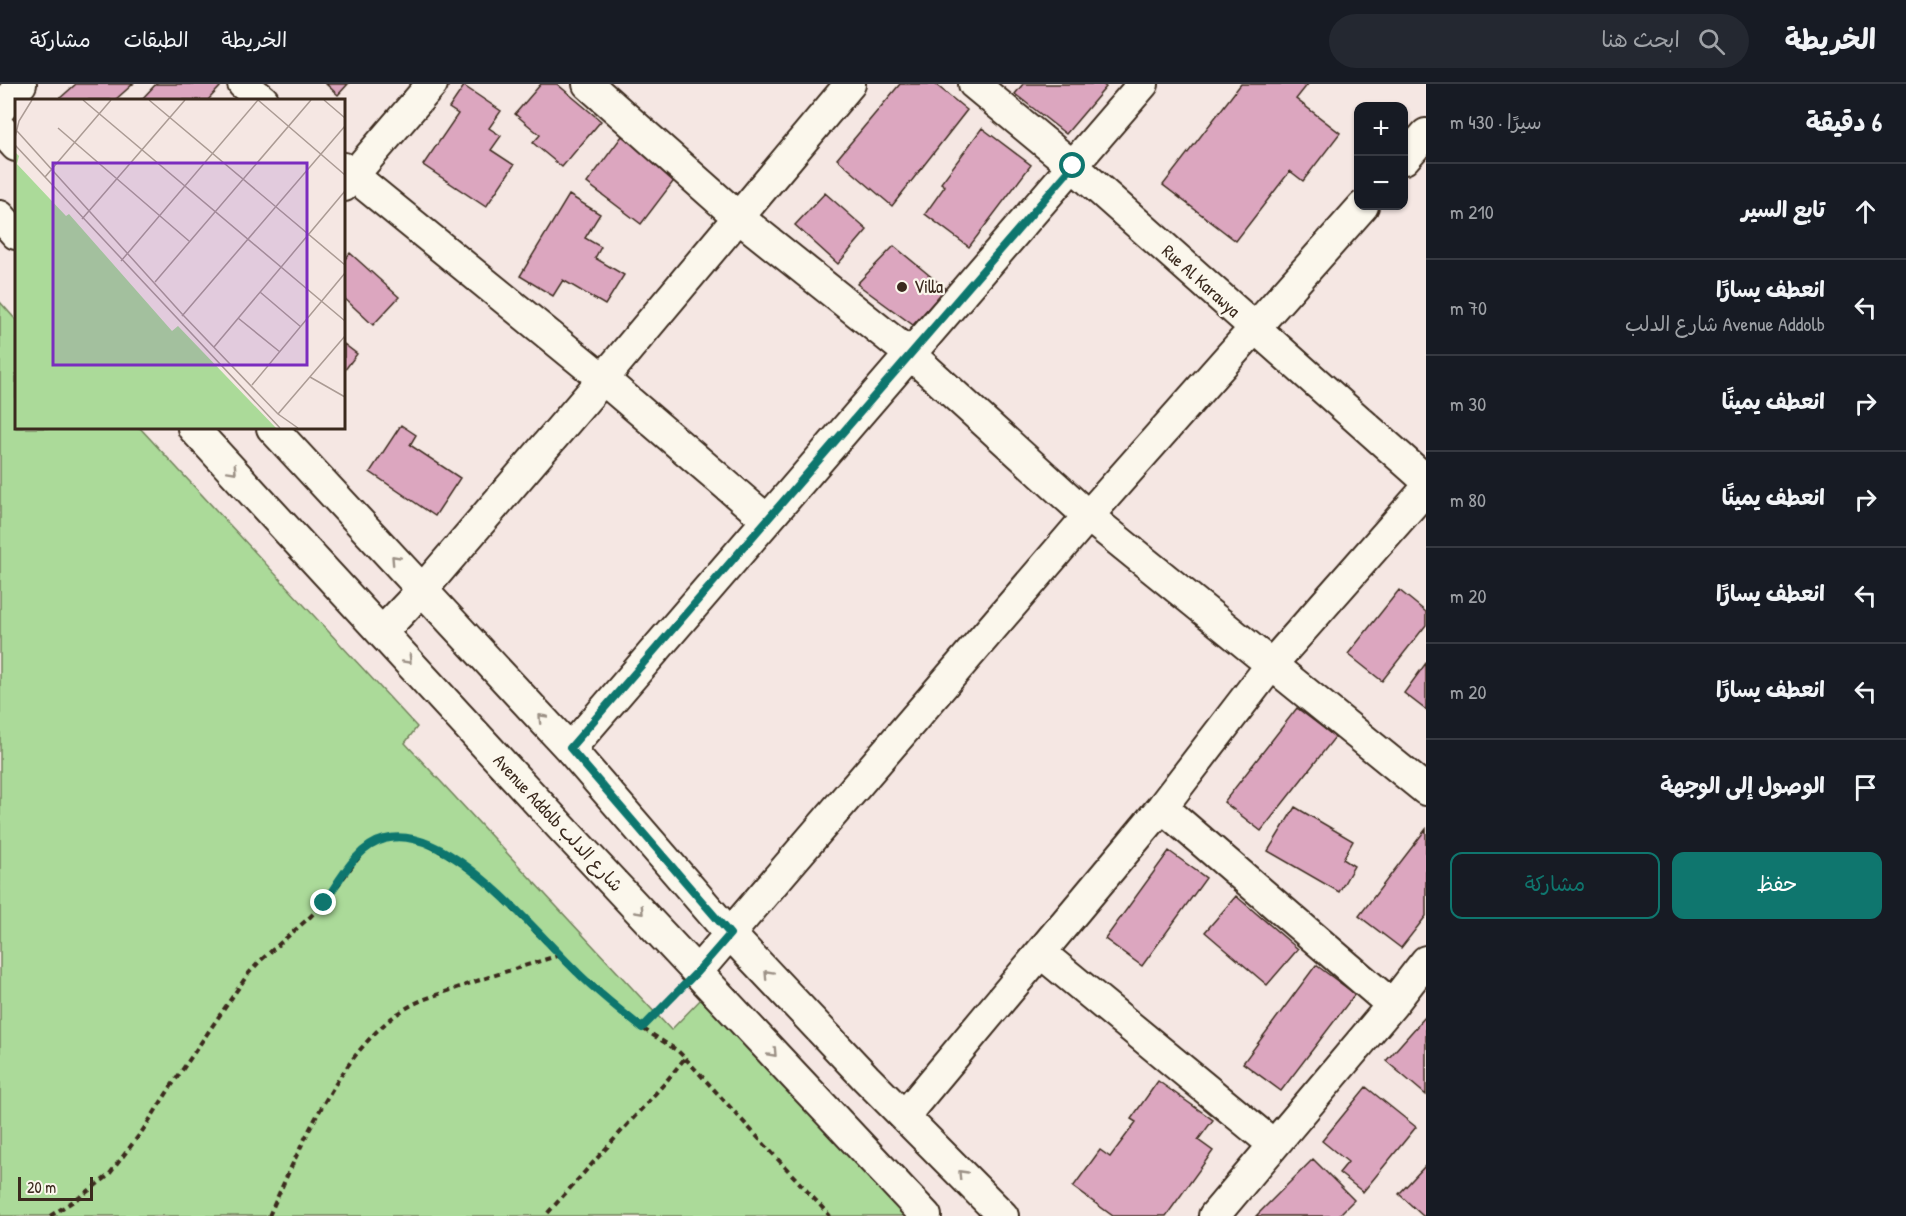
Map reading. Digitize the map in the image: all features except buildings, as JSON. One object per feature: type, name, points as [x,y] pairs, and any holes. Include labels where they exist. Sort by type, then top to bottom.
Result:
[{"type":"street","points":[[0,109],[21,84]]},
{"type":"street","points":[[243,84],[262,99]]},
{"type":"street","points":[[432,84],[346,177],[603,379],[766,519]]},
{"type":"street","points":[[588,84],[738,217],[911,355],[1088,516],[1426,790]]},
{"type":"street","points":[[382,632],[423,589],[603,379],[850,84]]},
{"type":"street","name":"Rue Al Karawya","points":[[974,84],[1073,166],[1426,480]]},
{"type":"street","points":[[570,748],[1143,84]]},
{"type":"street","points":[[0,128],[15,146]]},
{"type":"street","points":[[1407,156],[1426,134]]},
{"type":"street","points":[[697,972],[1088,516],[1359,210]]},
{"type":"street","points":[[0,216],[15,233]]},
{"type":"street","name":"Avenue Addolb شارع الدلب","points":[[194,429],[926,1216]]},
{"type":"street","points":[[273,429],[570,748],[730,934],[866,1078],[1003,1216]]},
{"type":"street","points":[[905,1115],[1162,807],[1271,665],[1426,489]]},
{"type":"street","points":[[1162,807],[1392,1005]]},
{"type":"street","points":[[1041,952],[1274,1145]]},
{"type":"street","points":[[1214,1216],[1392,1005],[1426,961]]},
{"type":"path","points":[[50,1216],[108,1176],[143,1130],[171,1085],[248,974],[324,903],[364,849],[375,843],[397,837],[422,841],[453,858],[504,897],[560,956],[642,1028],[678,1051],[830,1216]]},
{"type":"path","points":[[269,1216],[286,1177],[324,1104],[359,1049],[387,1021],[427,998],[483,978],[560,956]]},
{"type":"path","points":[[642,1028],[697,972]]},
{"type":"path","points":[[545,1216],[685,1058]]},
{"type":"green space","points":[[0,302],[15,319],[15,429],[141,429],[417,727],[405,743],[671,1030],[703,997],[906,1216],[0,1216]]},
{"type":"place","name":"Villa","points":[[902,287]]},
{"type":"route","points":[[324,903],[364,849],[386,838],[410,838],[422,841],[453,858],[488,883],[576,972],[642,1028],[697,972],[730,934],[570,748],[1073,166]]}]
